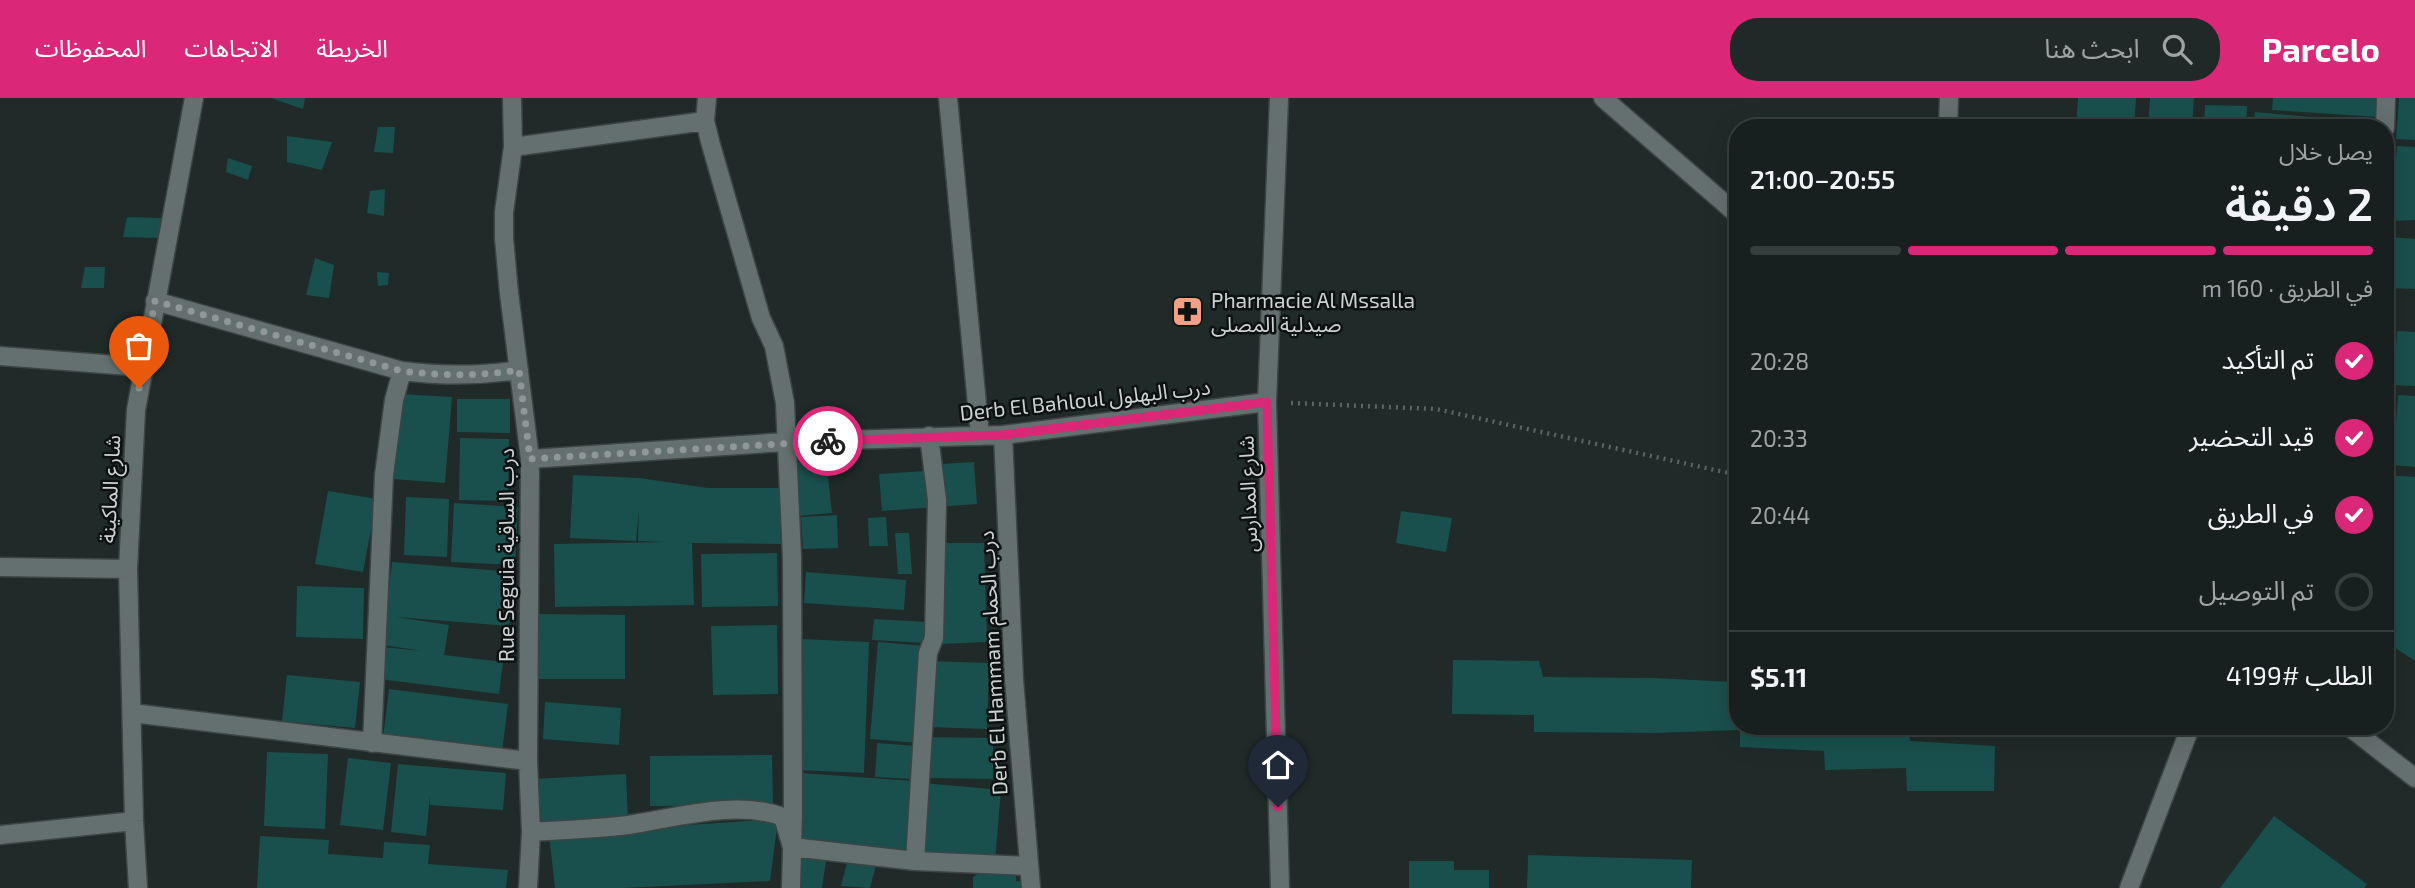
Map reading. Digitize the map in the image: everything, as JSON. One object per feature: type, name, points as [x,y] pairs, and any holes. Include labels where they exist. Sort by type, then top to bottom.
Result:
[{"type":"street","name":"شارع الماكينة","points":[[138,888],[128,569],[136,410],[194,98]]},
{"type":"street","name":"Rue Seguia درب الساقية","points":[[512,98],[513,146],[504,212],[504,239],[530,459],[528,761],[531,832],[528,888]]},
{"type":"street","points":[[706,98],[705,121],[761,318],[774,345],[785,403],[792,557],[790,888]]},
{"type":"street","points":[[948,98],[980,436]]},
{"type":"street","name":"شارع المدارس","points":[[1279,98],[1267,402],[1280,888]]},
{"type":"street","points":[[1948,119],[1949,98]]},
{"type":"street","points":[[2385,98],[2385,119]]},
{"type":"street","points":[[1612,101],[1729,207]]},
{"type":"street","points":[[513,146],[705,121]]},
{"type":"street","points":[[155,301],[402,371],[440,375],[495,374],[519,370]]},
{"type":"street","points":[[0,356],[142,367]]},
{"type":"street","points":[[372,743],[384,475],[394,400],[402,371]]},
{"type":"street","name":"Derb El Bahloul درب البهلول","points":[[530,459],[785,442],[1003,435],[1267,402]]},
{"type":"street","name":"Derb El Hammam درب الحمام","points":[[1003,435],[1014,679],[1031,888]]},
{"type":"street","points":[[915,861],[928,653],[934,638],[936,608],[937,500],[929,436]]},
{"type":"street","points":[[0,567],[128,569]]},
{"type":"street","points":[[132,713],[528,761]]},
{"type":"street","points":[[2129,888],[2187,735]]},
{"type":"street","points":[[2360,735],[2415,778]]},
{"type":"street","points":[[531,832],[627,825],[716,810],[775,814],[783,817],[792,847]]},
{"type":"street","points":[[0,835],[134,821]]},
{"type":"street","points":[[792,847],[915,861],[1028,866]]},
{"type":"path","points":[[1267,402],[1436,409],[1729,473]]},
{"type":"building","points":[[271,98],[305,98],[303,109]]},
{"type":"building","points":[[2078,98],[2136,98],[2135,119],[2077,119]]},
{"type":"building","points":[[2150,98],[2194,98],[2193,119],[2149,119]]},
{"type":"building","points":[[2273,98],[2379,98],[2378,117],[2272,110]]},
{"type":"building","points":[[2399,98],[2415,98],[2415,140],[2396,139]]},
{"type":"building","points":[[2205,105],[2247,106],[2246,119],[2204,119]]},
{"type":"building","points":[[2255,112],[2331,119],[2254,119]]},
{"type":"building","points":[[378,127],[395,127],[393,153],[374,152]]},
{"type":"building","points":[[287,136],[332,142],[322,170],[287,162]]},
{"type":"building","points":[[2397,146],[2415,147],[2415,220],[2394,221]]},
{"type":"building","points":[[228,158],[252,166],[248,180],[226,172]]},
{"type":"building","points":[[385,189],[384,216],[367,213],[370,191]]},
{"type":"building","points":[[127,217],[162,218],[159,238],[123,237]]},
{"type":"building","points":[[2394,237],[2415,239],[2415,289],[2394,288]]},
{"type":"building","points":[[315,258],[334,265],[329,298],[306,295]]},
{"type":"building","points":[[85,267],[105,267],[104,288],[81,288]]},
{"type":"building","points":[[377,272],[389,273],[388,285],[378,286]]},
{"type":"building","points":[[2397,331],[2415,332],[2415,386],[2394,385]]},
{"type":"building","points":[[126,336],[139,337],[135,354],[122,352]]},
{"type":"building","points":[[399,394],[452,397],[445,483],[393,479]]},
{"type":"building","points":[[2398,395],[2415,396],[2415,467],[2394,465]]},
{"type":"building","points":[[457,399],[510,399],[510,433],[457,432]]},
{"type":"building","points":[[460,438],[509,439],[508,501],[459,500]]},
{"type":"building","points":[[826,459],[832,513],[798,516],[793,462]]},
{"type":"building","points":[[974,462],[977,504],[882,511],[879,474],[925,471],[925,465]]},
{"type":"building","points":[[573,475],[639,478],[708,488],[780,488],[781,544],[692,543],[694,605],[555,607],[554,544],[666,542],[638,541],[639,509],[636,541],[570,538]]},
{"type":"building","points":[[2394,476],[2415,477],[2415,661],[2394,647]]},
{"type":"building","points":[[328,491],[377,499],[363,572],[315,564]]},
{"type":"building","points":[[406,497],[449,499],[447,557],[404,555]]},
{"type":"building","points":[[454,503],[518,507],[515,565],[451,562]]},
{"type":"building","points":[[1401,511],[1452,518],[1446,552],[1396,543]]},
{"type":"building","points":[[837,515],[838,548],[803,549],[801,517]]},
{"type":"building","points":[[886,517],[888,546],[869,546],[868,518]]},
{"type":"building","points":[[895,533],[909,533],[912,574],[898,574]]},
{"type":"building","points":[[939,543],[984,543],[987,642],[938,644]]},
{"type":"building","points":[[777,553],[778,606],[702,607],[701,554]]},
{"type":"building","points":[[392,562],[514,572],[509,626],[396,617],[449,625],[444,655],[503,662],[499,694],[379,679],[382,647],[422,651],[383,645]]},
{"type":"building","points":[[806,572],[906,580],[904,610],[804,603]]},
{"type":"building","points":[[297,586],[364,588],[363,639],[296,637]]},
{"type":"building","points":[[537,614],[625,615],[625,679],[536,679]]},
{"type":"building","points":[[874,619],[928,622],[927,643],[872,640]]},
{"type":"building","points":[[777,625],[778,694],[713,695],[711,626]]},
{"type":"building","points":[[801,639],[869,642],[864,773],[797,770]]},
{"type":"building","points":[[878,642],[926,646],[918,743],[870,739]]},
{"type":"building","points":[[1453,660],[1539,661],[1543,677],[1729,682],[1729,730],[1534,732],[1534,715],[1452,714]]},
{"type":"building","points":[[929,661],[989,663],[987,729],[927,727]]},
{"type":"building","points":[[287,675],[360,682],[355,728],[282,721]]},
{"type":"building","points":[[389,689],[508,704],[502,752],[383,738]]},
{"type":"building","points":[[545,702],[621,708],[619,745],[543,739]]},
{"type":"building","points":[[1740,735],[1910,735],[1910,741],[1995,746],[1994,791],[1907,791],[1906,768],[1825,770],[1824,751],[1740,747]]},
{"type":"building","points":[[925,737],[993,738],[993,779],[924,778]]},
{"type":"building","points":[[877,743],[916,746],[914,779],[875,777]]},
{"type":"building","points":[[267,752],[328,754],[325,829],[264,826]]},
{"type":"building","points":[[772,755],[773,805],[650,806],[650,756]]},
{"type":"building","points":[[348,758],[391,763],[383,830],[340,825]]},
{"type":"building","points":[[398,764],[506,773],[503,810],[430,805],[430,796],[426,836],[391,832]]},
{"type":"building","points":[[801,773],[913,781],[908,850],[797,842]]},
{"type":"building","points":[[626,774],[628,819],[537,825],[534,779]]},
{"type":"building","points":[[924,783],[1001,790],[995,861],[918,854]]},
{"type":"building","points":[[2274,816],[2367,884],[2364,888],[2220,888]]},
{"type":"building","points":[[778,819],[770,881],[623,888],[555,888],[549,834]]},
{"type":"building","points":[[260,836],[329,840],[328,854],[383,858],[384,842],[430,845],[428,864],[508,870],[506,888],[257,888]]},
{"type":"building","points":[[803,851],[827,854],[822,888],[798,888]]},
{"type":"building","points":[[1528,855],[1692,860],[1691,888],[1527,888]]},
{"type":"building","points":[[848,858],[876,865],[870,888],[841,886]]},
{"type":"building","points":[[1409,861],[1454,861],[1454,870],[1489,870],[1489,888],[1409,888]]},
{"type":"building","points":[[984,870],[1016,871],[1016,881],[1031,882],[1031,888],[973,888],[973,877]]},
{"type":"way so far","points":[[139,388],[155,301],[402,371],[440,375],[495,374],[519,370],[530,459],[828,441]]},
{"type":"place","name":"Pharmacie Al Mssalla صيدلية المصلى","points":[[1188,311]]},
{"type":"route","points":[[828,441],[1003,435],[1267,402],[1278,807]]}]
